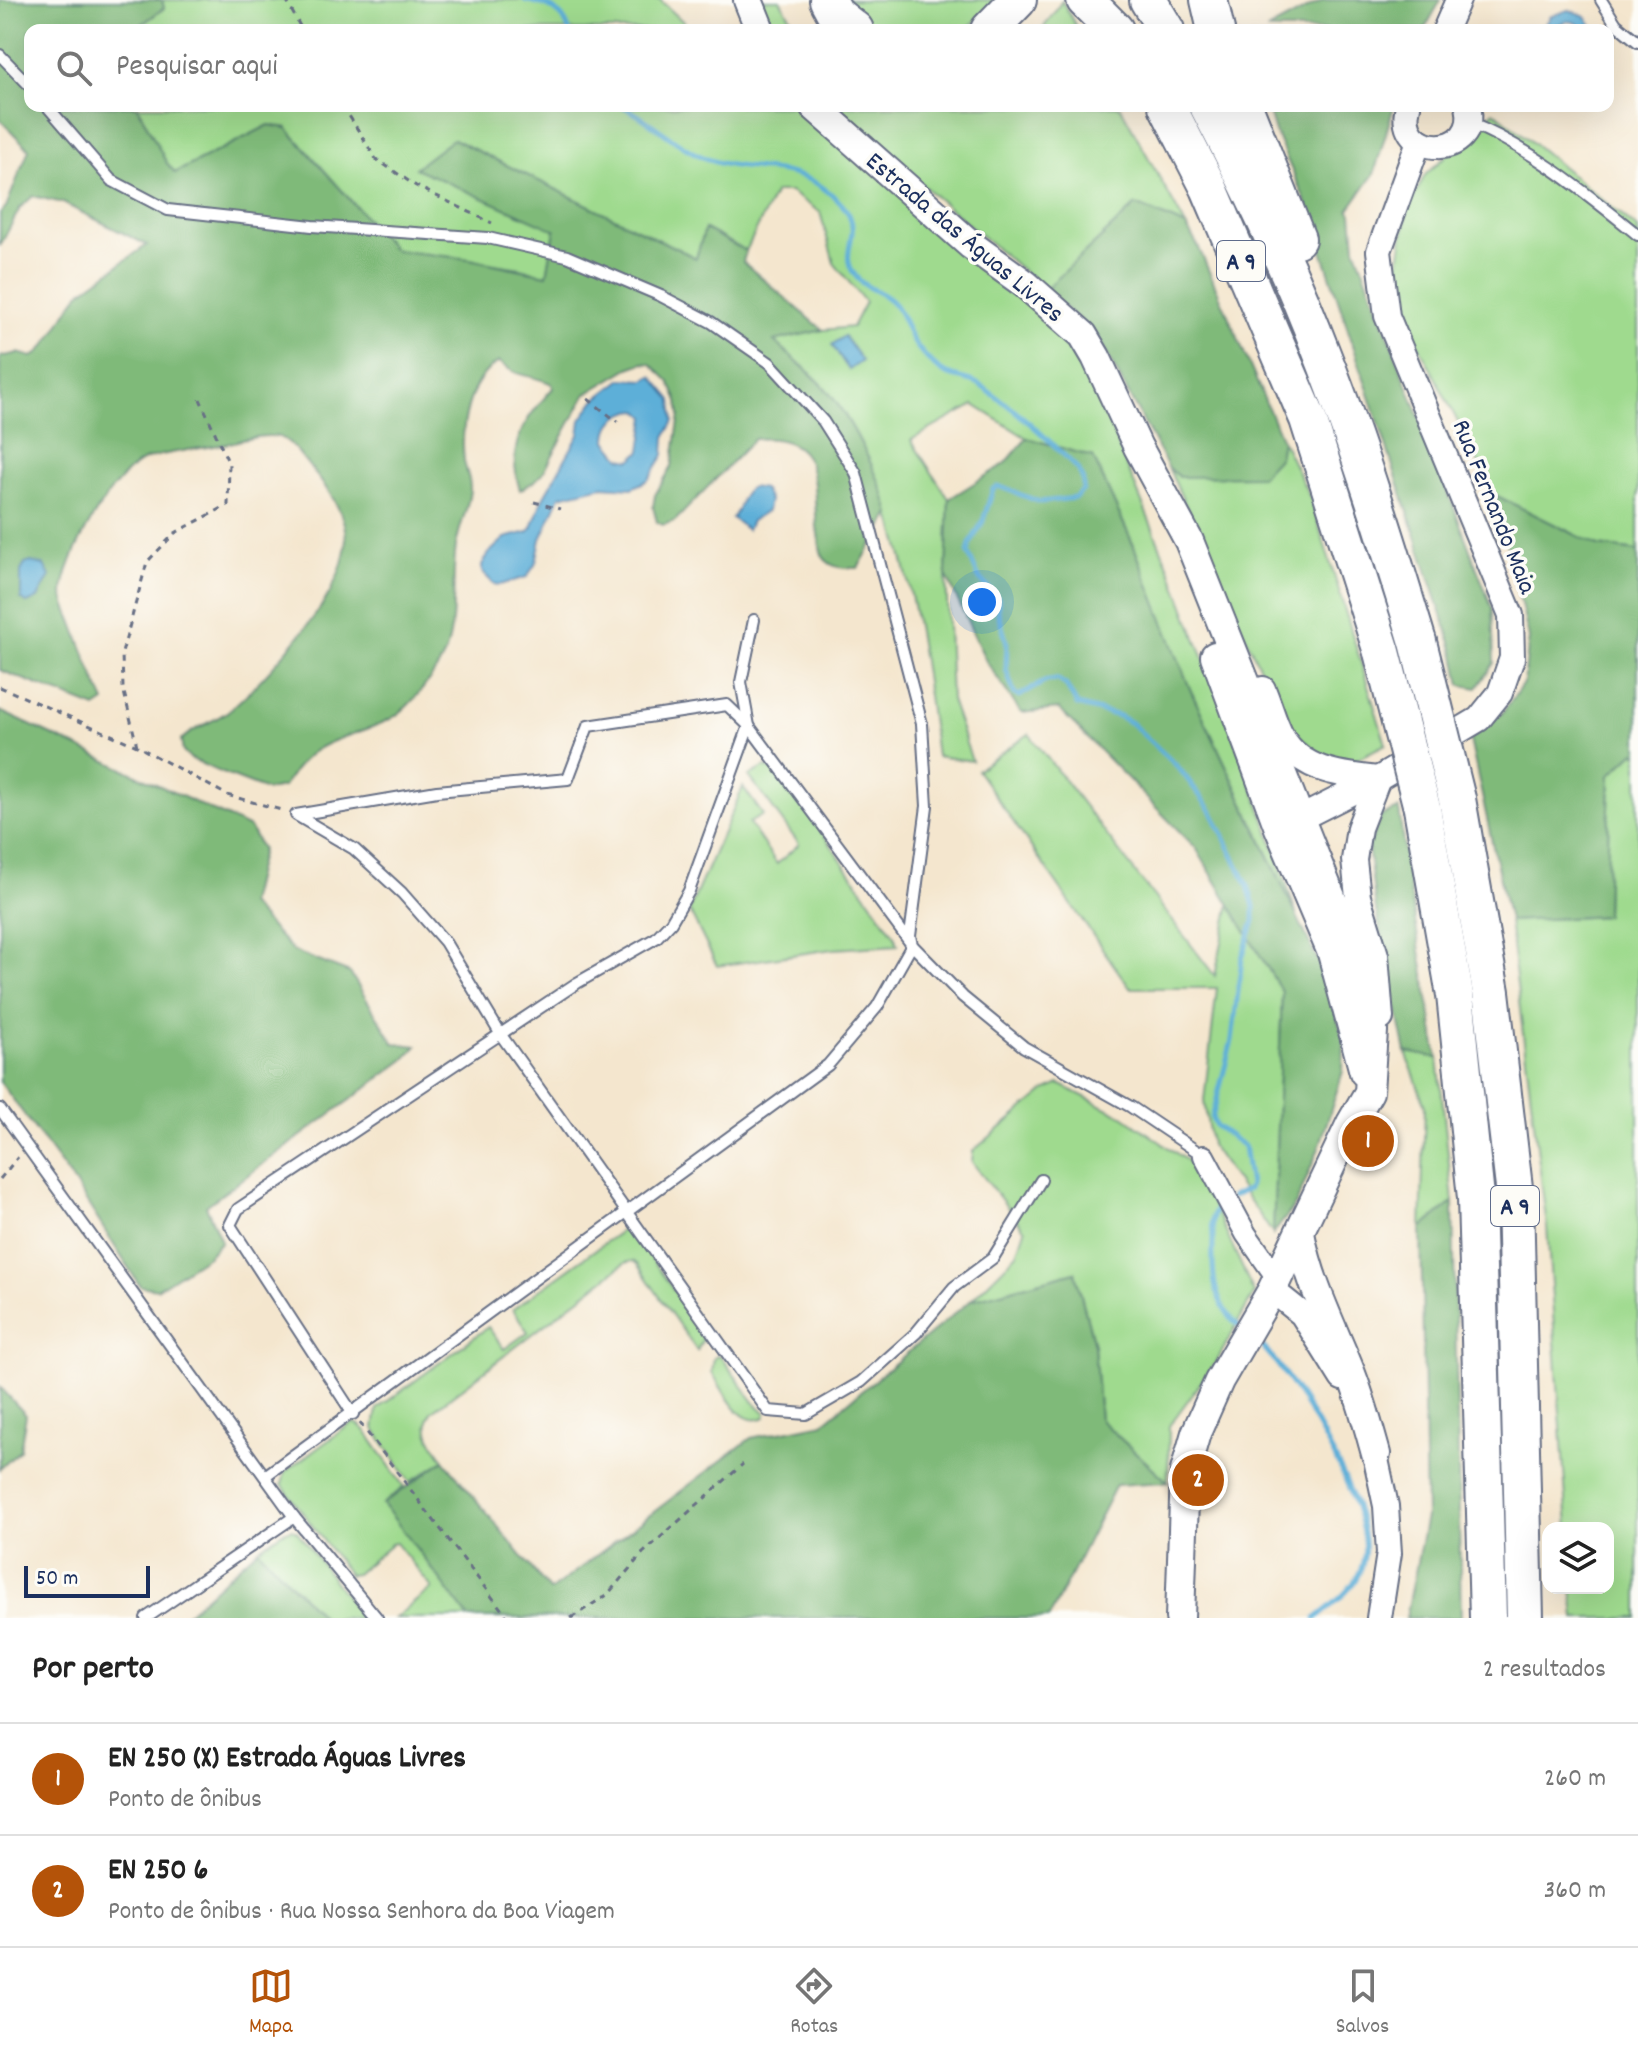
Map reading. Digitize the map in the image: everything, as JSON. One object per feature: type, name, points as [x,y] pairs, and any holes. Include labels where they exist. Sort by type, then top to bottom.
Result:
[{"type":"highway","points":[[801,0],[818,24]]},
{"type":"highway","points":[[828,0],[836,15],[847,24]]},
{"type":"highway","points":[[1085,0],[1109,24]]},
{"type":"highway","points":[[1107,0],[1121,24]]},
{"type":"highway","points":[[1148,0],[1162,24]]},
{"type":"highway","points":[[1209,0],[1215,24]]},
{"type":"highway","name":"A 9","points":[[1170,112],[1209,188],[1308,419],[1382,652],[1422,808],[1455,995],[1476,1198],[1488,1618]]},
{"type":"highway","name":"A 9","points":[[1211,112],[1241,171],[1322,353],[1373,496],[1418,642],[1457,799],[1491,992],[1515,1196],[1525,1618]]},
{"type":"highway","points":[[1246,112],[1317,289],[1322,353]]},
{"type":"main road","points":[[748,0],[758,24]]},
{"type":"main road","name":"Estrada das Águas Livres","points":[[821,112],[971,245],[1025,284],[1083,335],[1138,447]]},
{"type":"main road","points":[[1138,447],[1189,541],[1290,823]]},
{"type":"main road","points":[[1138,447],[1290,823],[1353,952],[1368,1000],[1373,1031],[1369,1092],[1351,1123],[1277,1279],[1219,1381],[1185,1471],[1180,1618]]},
{"type":"main road","points":[[1300,1233],[1314,1288],[1360,1397],[1376,1454]]},
{"type":"main road","points":[[1277,1279],[1314,1288]]},
{"type":"street","points":[[1448,24],[1458,0]]},
{"type":"street","points":[[1408,112],[1407,123],[1419,141],[1438,147],[1458,140],[1469,114]]},
{"type":"street","name":"Rua Fernando Maia","points":[[1290,823],[1378,779],[1479,719],[1500,693],[1512,658],[1511,615],[1387,316],[1379,251],[1419,141]]},
{"type":"street","points":[[1189,541],[1236,630],[1283,738],[1301,760],[1336,774],[1378,779],[1359,828],[1354,860],[1358,897],[1376,955],[1383,1044],[1369,1092]]},
{"type":"street","points":[[1204,1156],[1236,1216],[1329,1354],[1356,1403],[1376,1454],[1386,1506],[1389,1553],[1379,1618]]},
{"type":"lane","points":[[1601,0],[1616,24],[1638,42]]},
{"type":"lane","points":[[0,55],[24,80]]},
{"type":"lane","points":[[52,112],[111,180],[168,210],[312,226],[488,238],[567,256],[661,296],[711,322],[770,363],[823,421],[856,473],[922,724],[927,806],[910,936],[912,945],[877,1007],[852,1039],[828,1065],[265,1476]]},
{"type":"lane","points":[[1469,114],[1548,167],[1638,235]]},
{"type":"lane","points":[[353,1414],[230,1225],[238,1209],[577,983],[656,938],[671,922],[689,891],[749,726],[741,682],[754,620]]},
{"type":"lane","points":[[296,815],[437,791],[568,779],[588,726],[727,705],[749,726],[912,945],[963,997],[1024,1047],[1131,1107],[1204,1156]]},
{"type":"lane","points":[[296,815],[354,849],[402,893],[445,942],[501,1035],[768,1411],[806,1414],[861,1382],[916,1333],[954,1287],[993,1258],[1041,1180]]},
{"type":"lane","points":[[0,1109],[294,1517],[377,1618]]},
{"type":"lane","points":[[146,1618],[294,1517]]},
{"type":"path","points":[[286,0],[299,24]]},
{"type":"path","points":[[347,112],[376,159],[416,186],[492,223]]},
{"type":"path","points":[[137,746],[123,688],[122,653],[147,562],[175,533],[228,505],[229,464],[200,399]]},
{"type":"path","points":[[588,399],[618,422]]},
{"type":"path","points":[[534,502],[560,509]]},
{"type":"path","points":[[0,687],[137,746],[227,795],[296,815]]},
{"type":"path","points":[[0,1179],[27,1147]]},
{"type":"path","points":[[353,1414],[508,1618]]},
{"type":"path","points":[[571,1618],[607,1595],[643,1553],[743,1464]]},
{"type":"green space","points":[[0,0],[162,0],[164,8],[142,24],[24,24],[24,112],[140,112],[175,173],[269,125],[287,128],[394,250],[470,259],[547,275],[555,230],[415,168],[453,139],[696,258],[705,229],[746,251],[743,262],[823,330],[774,341],[834,399],[863,448],[890,514],[858,568],[835,566],[821,552],[814,486],[805,456],[795,446],[778,440],[754,439],[675,521],[663,525],[657,522],[653,507],[655,495],[672,466],[680,415],[678,401],[669,381],[651,364],[643,363],[586,394],[543,473],[520,490],[516,474],[516,446],[526,422],[553,388],[552,384],[520,374],[499,362],[480,380],[468,405],[463,448],[470,490],[456,547],[451,627],[446,651],[433,675],[398,714],[319,748],[302,761],[283,787],[266,790],[215,770],[183,752],[181,740],[232,708],[285,653],[322,605],[344,555],[346,539],[340,511],[296,449],[279,437],[259,437],[147,459],[120,480],[106,498],[81,539],[65,579],[65,605],[105,702],[96,708],[0,670],[0,357],[18,353],[32,357],[40,351],[82,291],[147,245],[63,203],[33,196],[20,208],[0,246],[0,213],[6,207],[29,149],[0,120]]},
{"type":"green space","points":[[162,0],[660,0],[686,24],[142,24],[164,8]]},
{"type":"green space","points":[[761,0],[780,0],[794,24],[771,24]]},
{"type":"green space","points":[[843,0],[997,0],[972,24],[868,24]]},
{"type":"green space","points":[[1323,0],[1441,0],[1427,24],[1278,24]]},
{"type":"green space","points":[[1062,1],[1075,24],[1046,24]]},
{"type":"green space","points":[[140,112],[812,112],[1072,334],[1175,582],[1265,820],[1296,913],[1189,687],[1133,544],[1093,457],[1027,438],[974,405],[911,440],[949,499],[946,575],[951,700],[972,761],[936,756],[915,613],[904,564],[874,471],[853,428],[827,390],[773,340],[852,327],[865,302],[834,263],[820,212],[790,192],[775,192],[746,251],[705,229],[696,258],[453,139],[555,230],[547,276],[521,268],[394,250],[287,128],[269,125],[175,173]]},
{"type":"green space","points":[[837,112],[1123,112],[1186,226],[1136,205],[1045,290]]},
{"type":"green space","points":[[1269,112],[1392,112],[1374,174],[1349,209],[1355,247],[1492,608],[1494,663],[1477,688],[1461,685],[1455,655],[1307,205]]},
{"type":"green space","points":[[1495,112],[1638,229],[1638,551],[1598,546],[1495,495],[1412,332],[1398,268],[1407,210],[1425,175]]},
{"type":"green space","points":[[1136,205],[1186,226],[1198,246],[1282,440],[1279,457],[1261,476],[1179,477],[1168,467],[1098,338],[1045,290]]},
{"type":"green space","points":[[1027,438],[1093,457],[1133,544],[1191,691],[1327,980],[1344,1042],[1343,1071],[1319,1148],[1296,1204],[1273,1234],[1282,992],[1196,848],[1059,709],[1021,713],[986,661],[946,575],[949,499],[1006,463]]},
{"type":"green space","points":[[1282,440],[1310,497],[1386,744],[1353,761],[1322,755],[1286,725],[1168,467],[1179,477],[1279,457]]},
{"type":"green space","points":[[1495,495],[1598,546],[1638,551],[1638,756],[1635,752],[1610,775],[1606,916],[1509,921],[1470,740],[1503,712],[1524,682],[1529,638]]},
{"type":"green space","points":[[0,711],[250,828],[262,850],[249,904],[293,951],[350,973],[394,1043],[417,1046],[404,1060],[206,1206],[221,1241],[209,1255],[157,1289],[140,1286],[74,1182],[0,1082]]},
{"type":"green space","points":[[1029,734],[1215,976],[1230,903],[1282,992],[1273,1234],[1211,1145],[1204,1101],[1217,988],[1130,988],[977,770]]},
{"type":"green space","points":[[1636,751],[1638,1618],[1575,1618],[1573,1594],[1614,1594],[1614,1522],[1568,1522],[1547,1227],[1509,921],[1606,916],[1610,775]]},
{"type":"green space","points":[[765,767],[780,773],[895,936],[898,945],[833,949],[717,966],[689,910],[743,787],[763,815],[749,823],[777,864],[799,844],[749,776]]},
{"type":"green space","points":[[1399,809],[1438,1058],[1406,1052],[1376,910],[1368,847],[1381,816]]},
{"type":"green space","points":[[1406,1052],[1438,1058],[1453,1202],[1421,1229],[1425,1107]]},
{"type":"green space","points":[[1059,1084],[1123,1116],[1196,1167],[1254,1293],[1218,1359],[1169,1426],[1168,1482],[1100,1420],[1094,1345],[1075,1272],[971,1300],[1017,1254],[1025,1230],[972,1162],[973,1151],[1045,1091]]},
{"type":"green space","points":[[1453,1202],[1461,1618],[1406,1618],[1426,1517],[1421,1229]]},
{"type":"green space","points":[[631,1230],[705,1334],[697,1351],[637,1264],[633,1261],[625,1263],[431,1412],[428,1431],[444,1460],[410,1482],[374,1428],[377,1409],[488,1327],[504,1349],[528,1332],[513,1309],[621,1231]]},
{"type":"green space","points":[[1075,1272],[1094,1345],[1100,1420],[1168,1482],[1116,1485],[1049,1618],[469,1618],[383,1504],[444,1460],[550,1591],[751,1438],[823,1423],[971,1300]]},
{"type":"green space","points":[[719,1354],[754,1402],[766,1413],[765,1417],[756,1420],[748,1418],[727,1398],[712,1373],[714,1358]]},
{"type":"green space","points":[[0,1387],[26,1415],[20,1450],[0,1469]]},
{"type":"green space","points":[[352,1423],[365,1430],[404,1487],[383,1504],[469,1618],[395,1618],[432,1588],[396,1543],[356,1574],[349,1575],[282,1485],[285,1472]]},
{"type":"green space","points":[[292,1529],[297,1531],[362,1618],[323,1618],[258,1549]]},
{"type":"green space","points":[[258,1549],[323,1618],[182,1618]]},
{"type":"water","points":[[1569,10],[1586,16],[1591,24],[1568,21],[1546,24],[1551,16]]},
{"type":"water","points":[[844,336],[862,361],[849,370],[832,345]]},
{"type":"water","points":[[652,376],[672,400],[674,421],[665,437],[664,455],[648,480],[632,488],[602,486],[560,496],[541,539],[536,563],[527,577],[494,584],[482,572],[482,565],[505,538],[532,528],[542,500],[579,435],[581,420],[595,400],[622,379],[645,380]],"holes":[[[639,410],[646,417],[641,451],[631,460],[621,458],[607,441],[612,423],[632,411]]]},
{"type":"water","points":[[751,487],[763,489],[769,500],[767,511],[751,521],[747,530],[732,518]]},
{"type":"water","points":[[25,564],[44,565],[50,576],[38,598],[27,603],[21,599],[21,571]]},
{"type":"waterway","points":[[525,0],[546,5],[566,24]]},
{"type":"waterway","points":[[632,112],[703,157],[730,165],[801,176],[829,193],[843,205],[850,217],[852,233],[848,256],[852,271],[863,283],[893,303],[924,355],[942,371],[978,384],[1003,401],[1078,469],[1083,490],[1075,498],[1040,502],[998,486],[993,489],[968,553],[979,578],[998,599],[998,613],[1007,643],[1006,669],[1014,693],[1019,696],[1046,681],[1057,679],[1066,685],[1077,705],[1119,716],[1131,723],[1178,767],[1211,810],[1248,886],[1254,906],[1254,921],[1242,958],[1232,1040],[1212,1118],[1216,1126],[1244,1146],[1250,1185],[1232,1197]]},
{"type":"waterway","points":[[1223,1202],[1212,1220],[1214,1278],[1224,1308],[1239,1326]]},
{"type":"waterway","points":[[1253,1337],[1288,1378],[1326,1441],[1356,1506],[1363,1535],[1364,1557],[1358,1576],[1346,1592],[1316,1618]]},
{"type":"place","name":"EN 250 (X) Estrada Águas Livres","points":[[1368,1141]]},
{"type":"place","name":"EN 250 6","points":[[1198,1480]]}]
